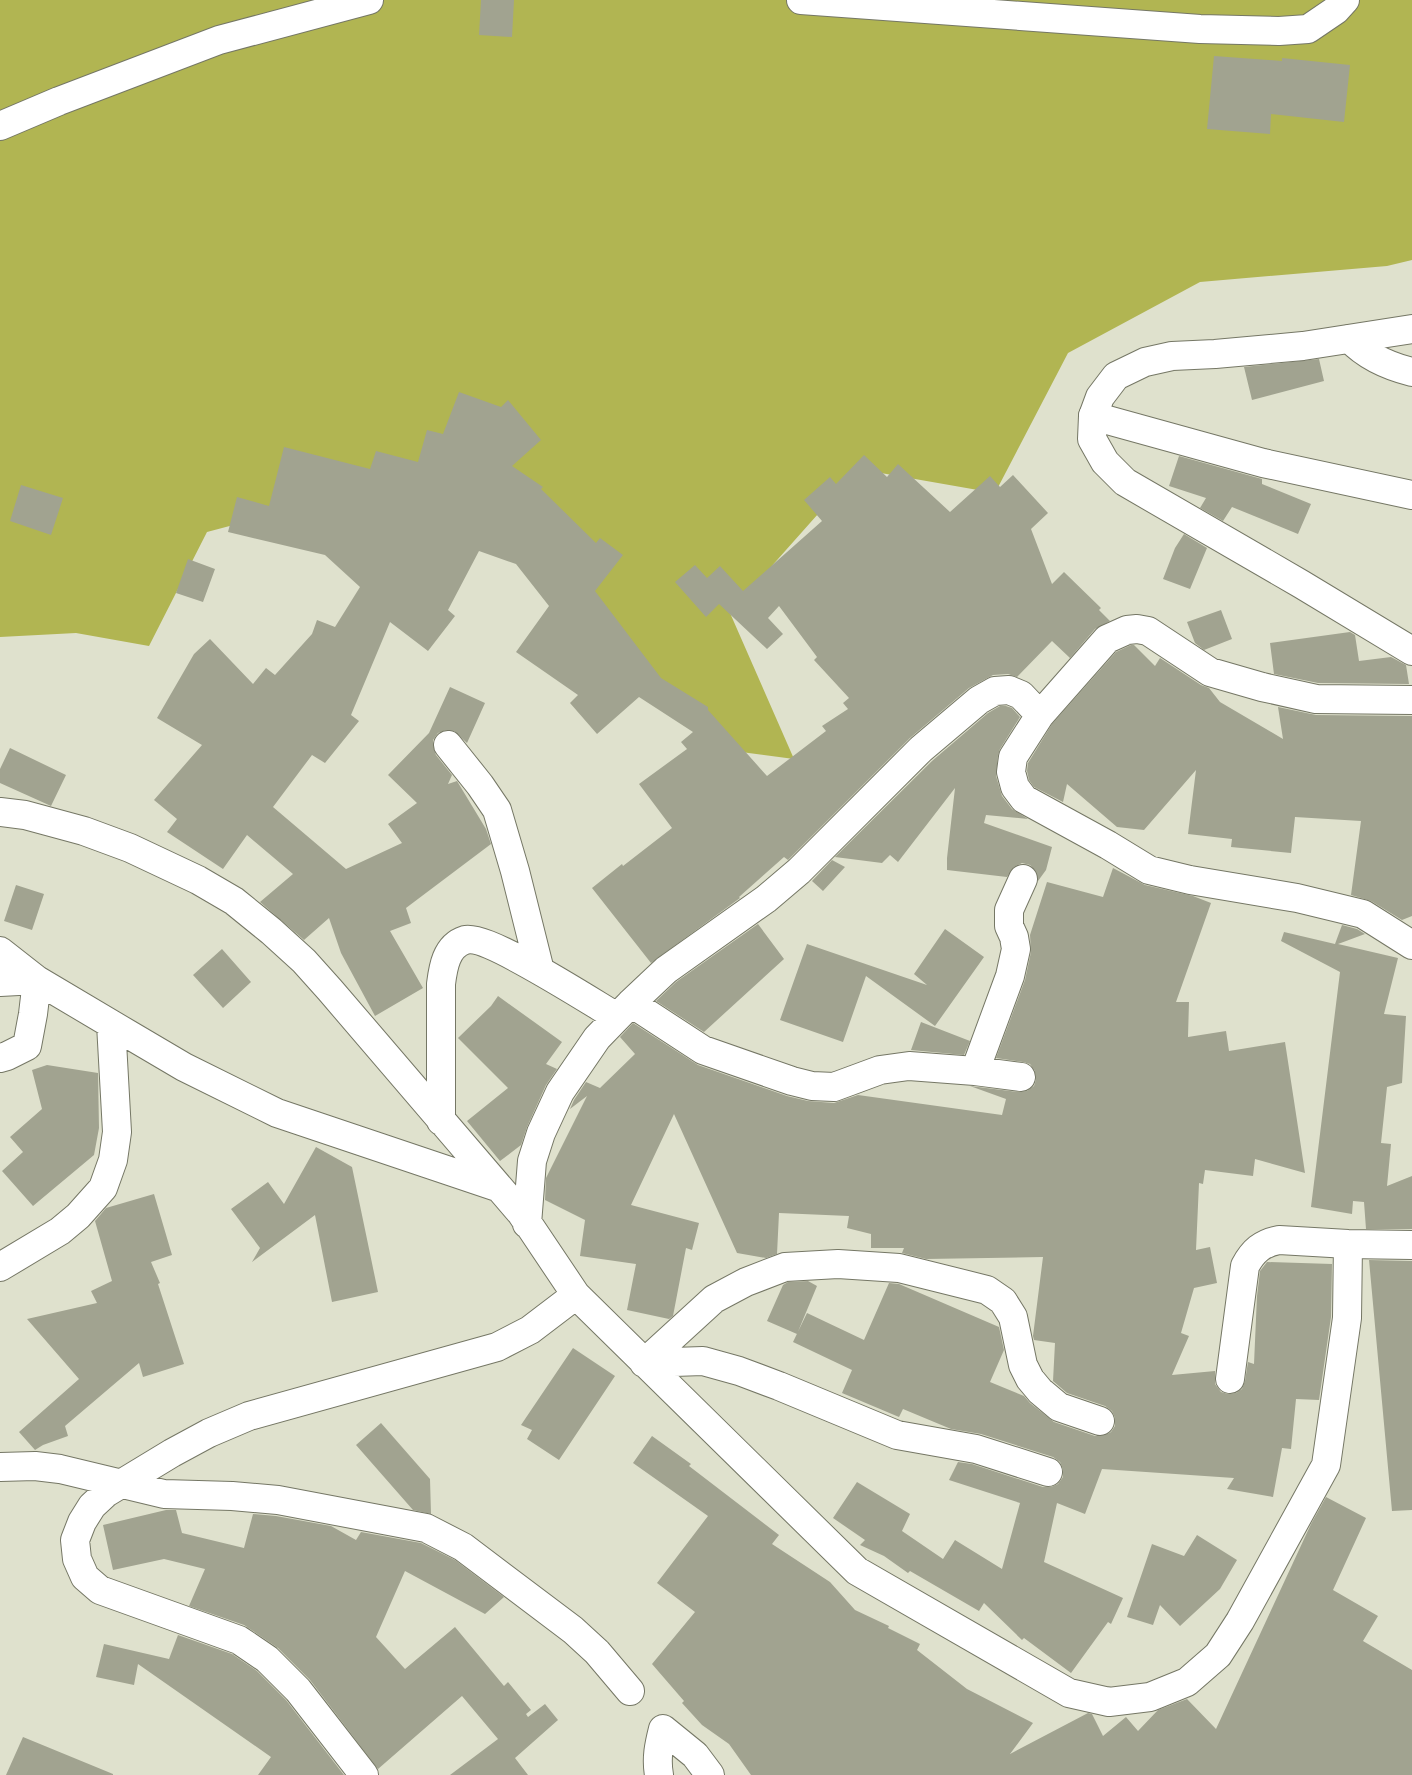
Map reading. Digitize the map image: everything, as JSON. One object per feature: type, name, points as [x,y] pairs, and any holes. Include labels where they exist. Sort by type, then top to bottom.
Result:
[{"type":"street","points":[[0,126],[59,101],[219,40],[369,0]]},
{"type":"street","points":[[800,0],[1191,28],[1278,31],[1308,29],[1336,10],[1345,0]]},
{"type":"street","points":[[1412,328],[1303,346],[1172,356],[1145,362],[1116,376],[1100,397],[1093,416],[1092,439],[1105,462],[1125,482],[1412,651]]},
{"type":"street","points":[[1350,339],[1359,348],[1378,360],[1412,372]]},
{"type":"street","points":[[1093,416],[1263,463],[1412,495]]},
{"type":"street","points":[[1412,700],[1316,699],[1262,687],[1210,672],[1148,631],[1126,630],[1107,639],[1040,715],[1013,756],[1011,772],[1015,787],[1024,799],[1149,870],[1190,880],[1297,898],[1363,914],[1412,945]]},
{"type":"street","points":[[528,1224],[532,1161],[541,1133],[560,1092],[597,1038],[624,1010],[666,970],[766,899],[799,871],[921,749],[979,700],[995,691],[1009,690],[1021,695],[1040,715]]},
{"type":"street","points":[[448,745],[497,810],[515,871],[540,971]]},
{"type":"street","points":[[0,812],[25,815],[84,831],[198,880],[234,901],[304,961],[521,1213],[576,1295],[856,1571],[1069,1693],[1109,1702],[1150,1697],[1187,1682],[1218,1655],[1240,1621],[1326,1466],[1347,1318],[1348,1244]]},
{"type":"street","points":[[975,1071],[1010,976],[1016,949],[1014,937],[1009,926],[1009,910],[1023,879]]},
{"type":"street","points":[[441,1121],[441,984],[448,956],[454,947],[467,939],[482,942],[493,947],[703,1050],[792,1081],[812,1086],[834,1086],[880,1070],[909,1066],[1021,1077]]},
{"type":"street","points":[[0,951],[37,980],[184,1067],[277,1113],[497,1187]]},
{"type":"street","points":[[0,982],[37,980]]},
{"type":"street","points":[[0,1058],[27,1046],[37,980]]},
{"type":"street","points":[[0,1267],[60,1231],[78,1216],[103,1188],[113,1160],[117,1132],[111,1024]]},
{"type":"street","points":[[1230,1379],[1245,1266],[1250,1256],[1268,1242],[1279,1240],[1412,1245]]},
{"type":"street","points":[[644,1362],[714,1299],[746,1282],[785,1267],[838,1264],[898,1268],[987,1290],[1003,1301],[1013,1317],[1023,1365],[1030,1379],[1040,1391],[1059,1407],[1100,1421]]},
{"type":"street","points":[[364,1775],[298,1690],[267,1659],[239,1640],[100,1590],[85,1577],[77,1559],[75,1540],[82,1522],[92,1506],[106,1493],[172,1453],[209,1434],[250,1416],[497,1347],[530,1330],[576,1295]]},
{"type":"street","points":[[644,1362],[703,1362],[739,1371],[897,1435],[976,1449],[1048,1472]]},
{"type":"street","points":[[0,1467],[35,1466],[60,1469],[164,1494],[232,1496],[278,1500],[426,1528],[463,1547],[573,1630],[597,1652],[630,1691]]},
{"type":"street","points":[[659,1775],[657,1763],[663,1729],[695,1755],[710,1775]]},
{"type":"green space","points":[[0,0],[1412,0],[1412,260],[1387,266],[1200,282],[1068,353],[995,493],[858,469],[730,613],[794,759],[718,749],[539,574],[420,476],[207,532],[149,646],[76,633],[0,637]]},
{"type":"building","points":[[481,0],[514,0],[512,37],[479,35]]},
{"type":"building","points":[[1214,56],[1282,61],[1282,58],[1350,65],[1344,122],[1271,114],[1270,134],[1207,129]]},
{"type":"building","points":[[1319,359],[1324,381],[1252,400],[1244,367]]},
{"type":"building","points":[[459,392],[501,407],[508,400],[541,440],[512,466],[543,487],[541,489],[596,543],[600,538],[623,555],[595,591],[661,678],[708,707],[708,710],[767,776],[826,731],[822,726],[848,709],[843,703],[849,698],[814,660],[817,657],[779,606],[768,618],[783,634],[767,649],[719,604],[706,617],[675,582],[695,565],[707,578],[720,566],[743,591],[822,521],[804,500],[830,477],[836,484],[864,455],[887,477],[898,464],[950,512],[990,476],[1000,487],[1013,475],[1048,513],[1031,529],[1052,584],[1064,572],[1101,608],[1099,610],[1110,621],[1095,629],[1070,658],[1052,641],[1017,677],[1008,674],[993,675],[969,688],[910,738],[788,860],[784,857],[740,898],[651,963],[592,888],[672,828],[639,784],[687,749],[681,742],[693,732],[639,697],[597,734],[570,703],[578,695],[516,652],[549,606],[516,564],[479,551],[448,610],[455,616],[428,651],[390,622],[351,715],[359,721],[325,763],[312,755],[273,807],[346,869],[402,843],[388,824],[417,803],[388,775],[429,733],[450,687],[485,703],[467,743],[454,731],[446,730],[438,733],[433,740],[433,747],[436,755],[452,775],[448,784],[457,781],[486,829],[491,844],[406,908],[411,923],[390,931],[423,988],[375,1016],[341,953],[329,918],[304,940],[260,902],[293,874],[247,835],[223,869],[167,832],[177,819],[154,800],[202,745],[157,718],[194,654],[210,639],[253,684],[266,668],[275,675],[312,634],[317,620],[335,627],[360,587],[325,555],[228,532],[237,497],[269,506],[284,447],[370,469],[376,451],[418,462],[427,430],[443,434]]},
{"type":"building","points":[[1179,456],[1262,479],[1262,484],[1311,504],[1298,534],[1232,507],[1223,521],[1200,508],[1206,498],[1169,486]]},
{"type":"building","points":[[21,485],[63,498],[51,535],[10,521]]},
{"type":"building","points":[[1184,534],[1207,548],[1190,589],[1163,579],[1175,548]]},
{"type":"building","points":[[188,559],[215,569],[203,602],[176,593]]},
{"type":"building","points":[[1221,610],[1232,639],[1204,650],[1195,643],[1187,622]]},
{"type":"building","points":[[1350,632],[1355,635],[1359,661],[1391,657],[1406,665],[1409,684],[1318,683],[1274,674],[1270,643]]},
{"type":"building","points":[[1134,645],[1155,666],[1160,658],[1201,685],[1209,688],[1220,702],[1283,739],[1278,707],[1316,715],[1412,716],[1412,916],[1402,920],[1371,901],[1351,895],[1361,821],[1295,817],[1291,853],[1231,847],[1232,839],[1188,834],[1196,770],[1144,830],[1117,827],[1067,784],[1063,802],[1034,787],[1029,780],[1028,763],[1052,724],[1116,652]]},
{"type":"building","points":[[1000,706],[1012,708],[1020,717],[1000,749],[996,776],[1002,796],[1012,809],[1028,819],[986,815],[984,823],[1052,847],[1046,870],[1038,881],[1035,870],[1030,865],[1022,863],[1014,867],[1007,877],[947,870],[955,788],[898,862],[890,855],[882,863],[835,857],[932,761],[988,713]]},
{"type":"building","points":[[10,748],[66,775],[51,806],[0,783],[0,769]]},
{"type":"building","points":[[832,860],[845,867],[823,891],[812,881]]},
{"type":"building","points":[[1113,868],[1145,885],[1193,896],[1211,903],[1176,1002],[1189,1002],[1188,1037],[1226,1031],[1229,1051],[1285,1042],[1305,1173],[1255,1159],[1253,1176],[1205,1170],[1203,1184],[1199,1183],[1196,1250],[1210,1247],[1217,1283],[1194,1288],[1181,1333],[1189,1336],[1172,1375],[1215,1371],[1215,1384],[1221,1392],[1228,1394],[1236,1393],[1242,1389],[1248,1362],[1254,1364],[1260,1271],[1267,1262],[1332,1264],[1331,1317],[1319,1400],[1296,1399],[1291,1449],[1282,1448],[1273,1497],[1227,1489],[1234,1478],[1102,1469],[1085,1514],[1057,1503],[1044,1562],[1123,1598],[1111,1624],[1108,1622],[1071,1673],[1024,1638],[1022,1640],[984,1603],[979,1611],[910,1571],[908,1573],[884,1556],[860,1545],[865,1540],[833,1518],[857,1482],[910,1514],[902,1531],[943,1559],[955,1540],[1002,1569],[1020,1503],[949,1480],[958,1462],[972,1464],[1043,1487],[1051,1487],[1058,1484],[1063,1477],[1063,1469],[1060,1462],[1053,1457],[981,1434],[951,1429],[903,1409],[899,1417],[842,1393],[852,1370],[793,1342],[807,1313],[864,1340],[889,1283],[899,1284],[999,1327],[1004,1350],[990,1382],[1024,1396],[1054,1422],[1095,1436],[1103,1436],[1111,1432],[1115,1426],[1115,1418],[1112,1411],[1105,1406],[1067,1393],[1053,1381],[1055,1343],[1034,1340],[1043,1257],[926,1259],[902,1253],[904,1248],[871,1248],[871,1234],[847,1228],[849,1216],[779,1213],[777,1254],[766,1258],[737,1253],[674,1114],[631,1205],[699,1223],[692,1250],[686,1248],[673,1316],[669,1319],[627,1310],[636,1264],[580,1256],[585,1220],[545,1200],[546,1178],[587,1096],[570,1109],[586,1082],[600,1088],[635,1054],[620,1037],[633,1023],[698,1065],[787,1096],[808,1101],[834,1103],[858,1095],[1002,1115],[1006,1099],[970,1086],[1019,1092],[1027,1091],[1034,1086],[1036,1080],[1035,1071],[1030,1064],[996,1058],[1025,980],[1031,952],[1030,935],[1047,882],[1103,897]]},
{"type":"building","points":[[16,885],[44,894],[32,930],[4,921]]},
{"type":"building","points":[[758,924],[784,959],[704,1032],[656,1001],[676,982]]},
{"type":"building","points":[[1342,925],[1357,929],[1365,934],[1338,944],[1398,958],[1384,1014],[1406,1016],[1402,1083],[1387,1087],[1381,1143],[1391,1144],[1387,1186],[1412,1176],[1412,1229],[1366,1229],[1364,1202],[1353,1201],[1352,1214],[1311,1207],[1340,972],[1281,941],[1284,932],[1335,944]]},
{"type":"building","points":[[945,929],[984,957],[935,1026],[866,976],[843,1042],[780,1020],[807,944],[927,985],[914,974]]},
{"type":"building","points":[[222,949],[251,982],[223,1008],[193,975]]},
{"type":"building","points":[[498,996],[562,1042],[546,1064],[557,1069],[546,1085],[521,1145],[500,1161],[467,1121],[508,1088],[458,1038],[491,1006]]},
{"type":"building","points":[[921,1022],[970,1041],[964,1055],[911,1050]]},
{"type":"building","points":[[47,1065],[98,1073],[99,1128],[94,1155],[33,1206],[2,1171],[23,1152],[10,1137],[42,1109],[32,1070]]},
{"type":"building","points":[[316,1147],[352,1167],[378,1292],[332,1302],[315,1215],[252,1262],[260,1248],[231,1209],[268,1182],[284,1204]]},
{"type":"building","points":[[154,1194],[172,1255],[151,1262],[160,1283],[158,1284],[184,1364],[143,1377],[139,1363],[65,1426],[68,1436],[35,1450],[19,1432],[79,1379],[27,1319],[97,1303],[91,1291],[112,1281],[95,1221],[106,1208]]},
{"type":"building","points":[[1369,1260],[1412,1261],[1412,1510],[1392,1511]]},
{"type":"building","points":[[808,1281],[817,1286],[797,1334],[767,1321],[783,1285],[788,1282]]},
{"type":"building","points":[[573,1348],[615,1376],[559,1460],[527,1439],[532,1430],[521,1425]]},
{"type":"building","points":[[381,1423],[430,1479],[431,1514],[413,1510],[356,1445]]},
{"type":"building","points":[[652,1436],[691,1464],[689,1466],[779,1535],[772,1544],[830,1582],[855,1610],[889,1626],[888,1628],[920,1644],[917,1650],[967,1689],[1033,1723],[1010,1754],[1088,1713],[1092,1714],[1103,1736],[1126,1717],[1138,1731],[1158,1710],[1187,1699],[1216,1729],[1311,1524],[1326,1497],[1366,1518],[1333,1590],[1378,1616],[1363,1641],[1412,1670],[1412,1775],[751,1775],[729,1744],[702,1725],[682,1703],[684,1701],[652,1664],[695,1612],[657,1583],[708,1516],[633,1463]]},
{"type":"building","points":[[166,1510],[176,1510],[182,1533],[244,1548],[253,1514],[276,1516],[331,1526],[356,1540],[361,1532],[421,1543],[455,1560],[504,1597],[485,1614],[405,1571],[376,1637],[405,1669],[455,1627],[504,1686],[508,1682],[531,1710],[526,1714],[528,1717],[545,1704],[558,1720],[515,1758],[528,1775],[450,1775],[498,1739],[462,1696],[378,1769],[310,1680],[278,1648],[244,1625],[189,1606],[205,1569],[164,1559],[113,1570],[103,1525]]},
{"type":"building","points":[[1197,1535],[1237,1560],[1220,1589],[1180,1626],[1160,1605],[1153,1625],[1127,1617],[1152,1544],[1184,1556]]},
{"type":"building","points":[[178,1635],[232,1654],[257,1671],[286,1700],[344,1775],[258,1775],[271,1757],[138,1664],[134,1685],[96,1677],[104,1644],[169,1659]]},
{"type":"building","points":[[23,1737],[113,1774],[113,1775],[6,1775]]}]
